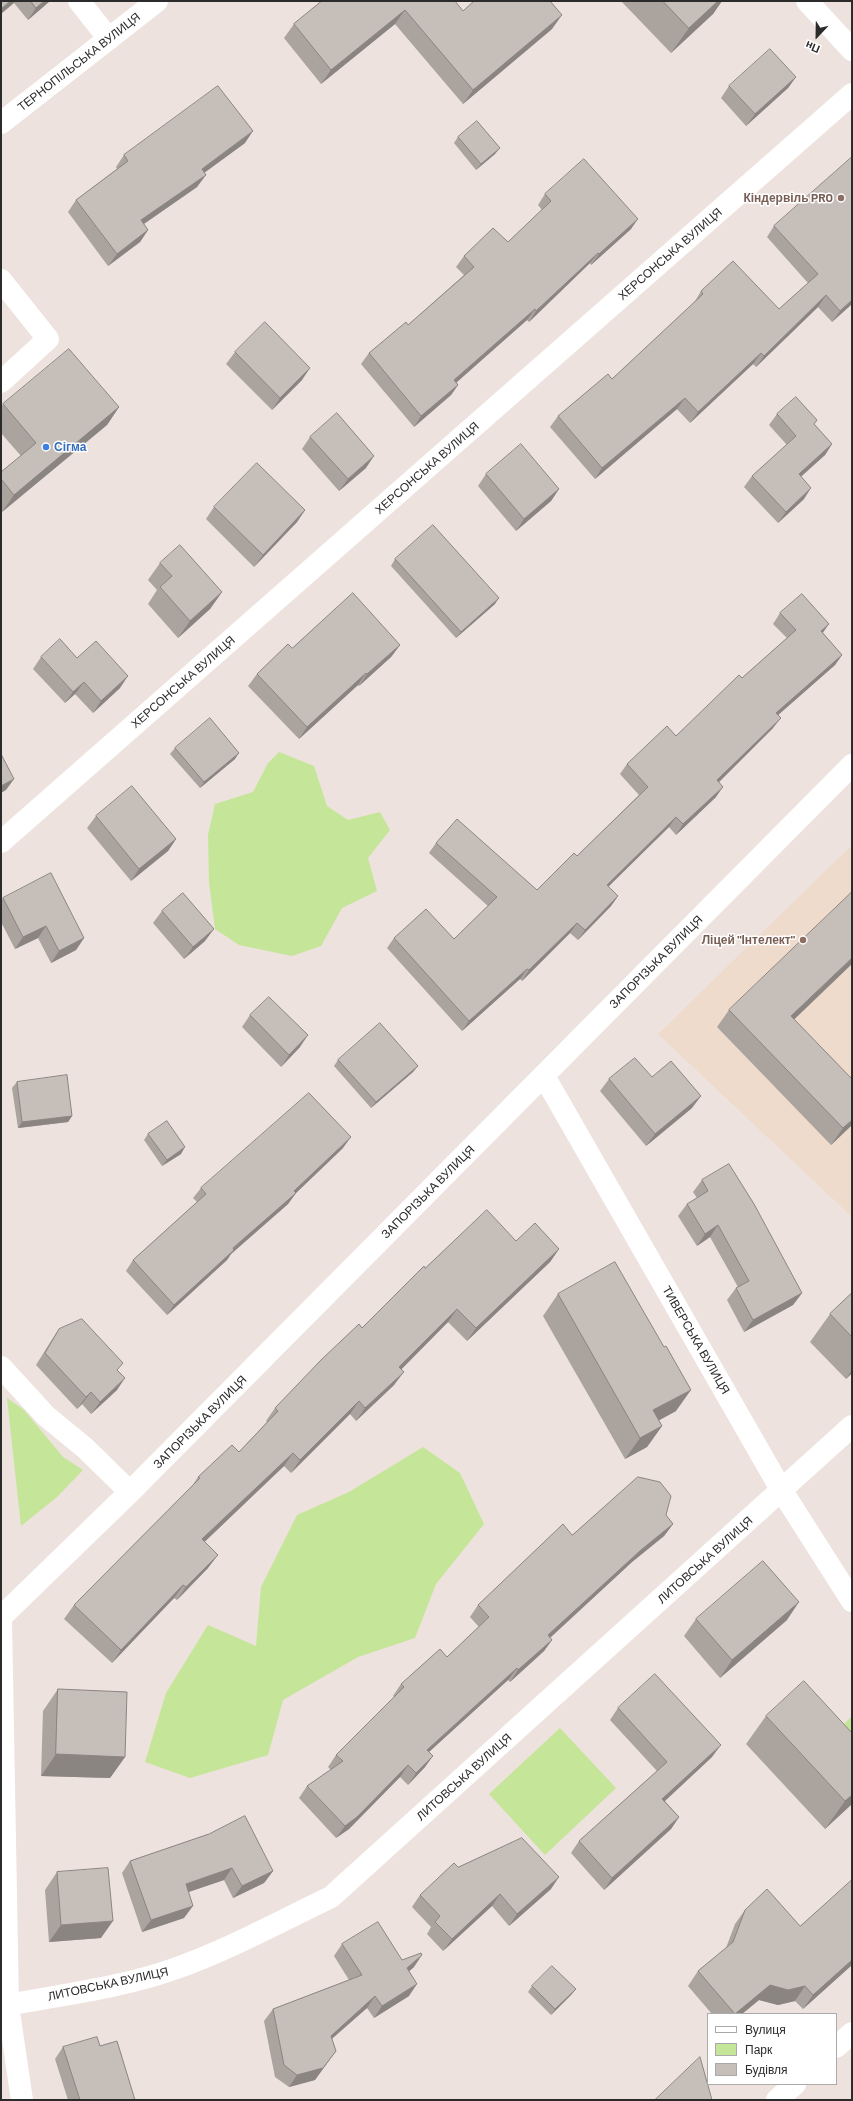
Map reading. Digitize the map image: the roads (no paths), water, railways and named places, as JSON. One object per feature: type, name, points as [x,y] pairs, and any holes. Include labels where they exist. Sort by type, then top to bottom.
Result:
[{"type":"street","points":[[78,1],[109,39]]},
{"type":"street","name":"ТЕРНОПІЛЬСЬКА ВУЛИЦЯ","points":[[4,116],[109,39],[157,1]]},
{"type":"street","points":[[807,1],[852,50]]},
{"type":"street","name":"ХЕРСОНСЬКА ВУЛИЦЯ","points":[[1,842],[852,94]]},
{"type":"street","points":[[1,280],[48,339],[1,382]]},
{"type":"street","name":"ЗАПОРІЗЬКА ВУЛИЦЯ","points":[[1,1617],[130,1492],[852,765]]},
{"type":"street","name":"ТИВЕРСЬКА ВУЛИЦЯ","points":[[544,1076],[782,1491],[852,1601]]},
{"type":"street","points":[[1,1367],[46,1416],[86,1448],[130,1492]]},
{"type":"street","name":"ЛИТОВСЬКА ВУЛИЦЯ","points":[[8,2005],[119,1984],[173,1970],[242,1940],[331,1897],[782,1491],[852,1426]]},
{"type":"street","points":[[1,1620],[8,2005],[22,2100]]},
{"type":"street","points":[[837,2046],[852,2033]]},
{"type":"street","points":[[777,2100],[794,2085]]},
{"type":"place","name":"Кіндервіль PRO","points":[[841,198]]},
{"type":"place","name":"Сігма","points":[[46,447]]},
{"type":"place","name":"Ліцей \"Інтелект\"","points":[[803,940]]}]
